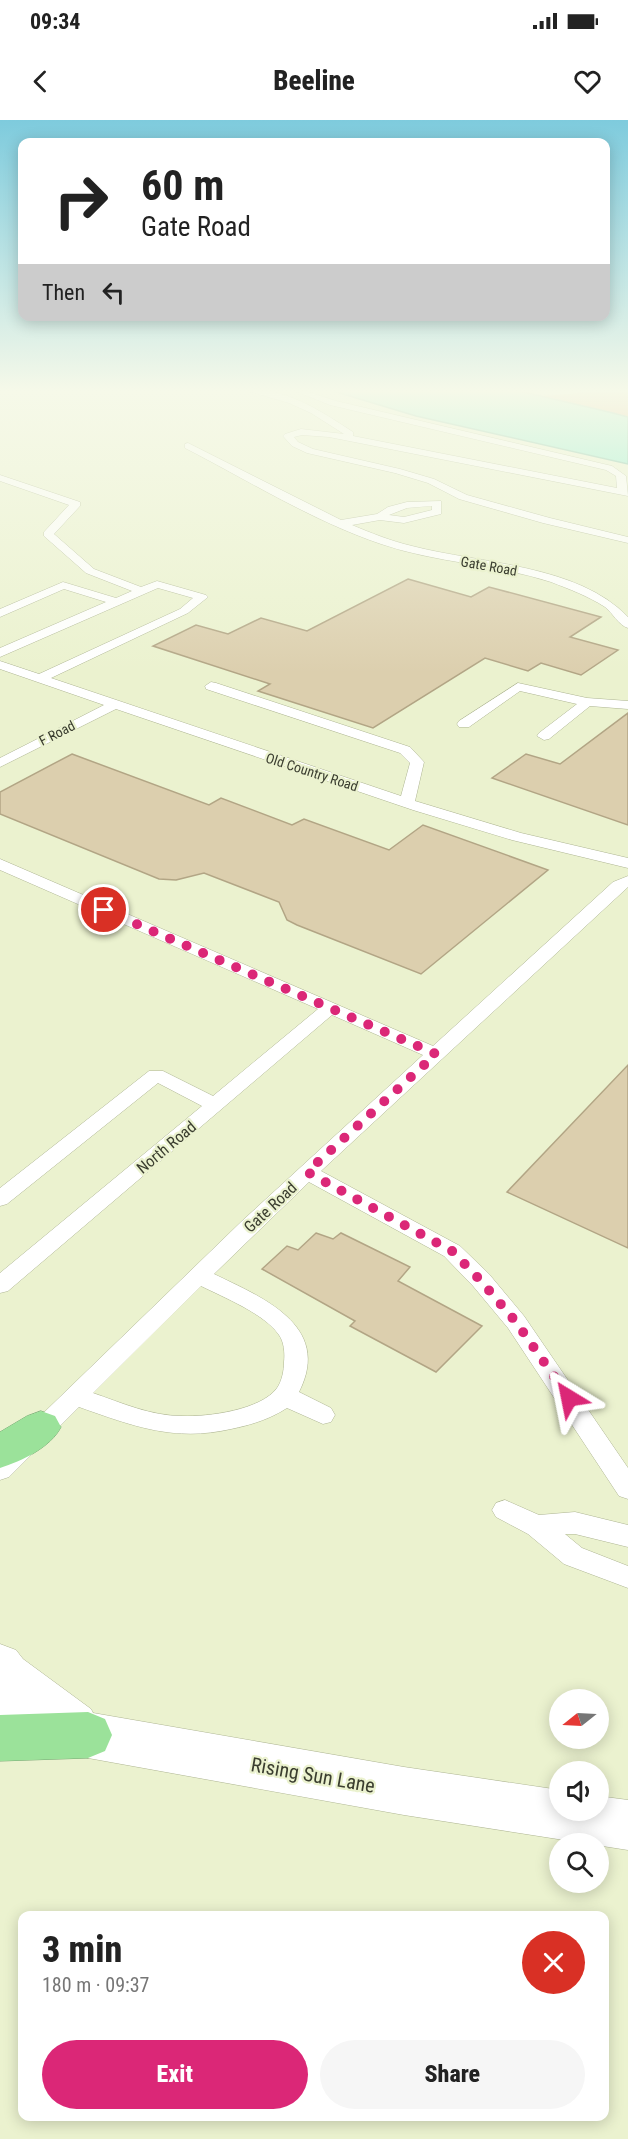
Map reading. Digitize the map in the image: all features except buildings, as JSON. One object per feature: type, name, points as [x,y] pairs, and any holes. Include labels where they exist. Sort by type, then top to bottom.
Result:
[{"type":"highway","points":[[0,1452],[41,1427]]},
{"type":"highway","points":[[0,1738],[88,1735]]},
{"type":"street","points":[[0,1665],[6,1674],[88,1735]]},
{"type":"street","name":"Rising Sun Lane","points":[[0,1712],[88,1735],[404,1791],[628,1825]]},
{"type":"lane","points":[[21,485],[76,504],[59,519],[48,534],[90,572],[142,591]]},
{"type":"lane","name":"Gate Road","points":[[262,485],[386,542],[555,581],[608,603],[628,624]]},
{"type":"lane","points":[[438,485],[463,497],[547,521],[628,540]]},
{"type":"lane","points":[[586,485],[625,493]]},
{"type":"lane","points":[[342,523],[380,517],[404,520],[437,512],[437,503],[463,497]]},
{"type":"lane","points":[[0,652],[158,584],[202,597],[183,611],[39,679]]},
{"type":"lane","points":[[0,613],[63,585],[117,602]]},
{"type":"lane","name":"Old Country Road","points":[[0,665],[407,803],[517,837],[628,863]]},
{"type":"lane","points":[[211,686],[405,750],[417,762],[407,803]]},
{"type":"lane","points":[[464,724],[518,687],[587,702],[628,705]]},
{"type":"lane","points":[[544,736],[587,702]]},
{"type":"lane","name":"F Road","points":[[0,763],[114,705]]},
{"type":"lane","points":[[0,864],[436,1054]]},
{"type":"lane","name":"Gate Road","points":[[0,1470],[41,1427],[307,1172],[619,885],[628,881]]},
{"type":"lane","name":"North Road","points":[[0,1285],[330,1008]]},
{"type":"lane","points":[[0,1199],[156,1075],[216,1105]]},
{"type":"lane","points":[[307,1172],[452,1251],[516,1322],[628,1489]]},
{"type":"lane","points":[[74,1396],[146,1419],[181,1426],[234,1421],[262,1410],[285,1396],[292,1383],[296,1363],[295,1347],[287,1329],[276,1317],[198,1275]]},
{"type":"lane","points":[[285,1396],[323,1415]]},
{"type":"lane","points":[[505,1510],[537,1526],[573,1556],[628,1577]]},
{"type":"lane","points":[[537,1526],[575,1523],[628,1536]]},
{"type":"route","points":[[104,910],[436,1054],[307,1172],[452,1251],[516,1322],[569,1398]]}]
